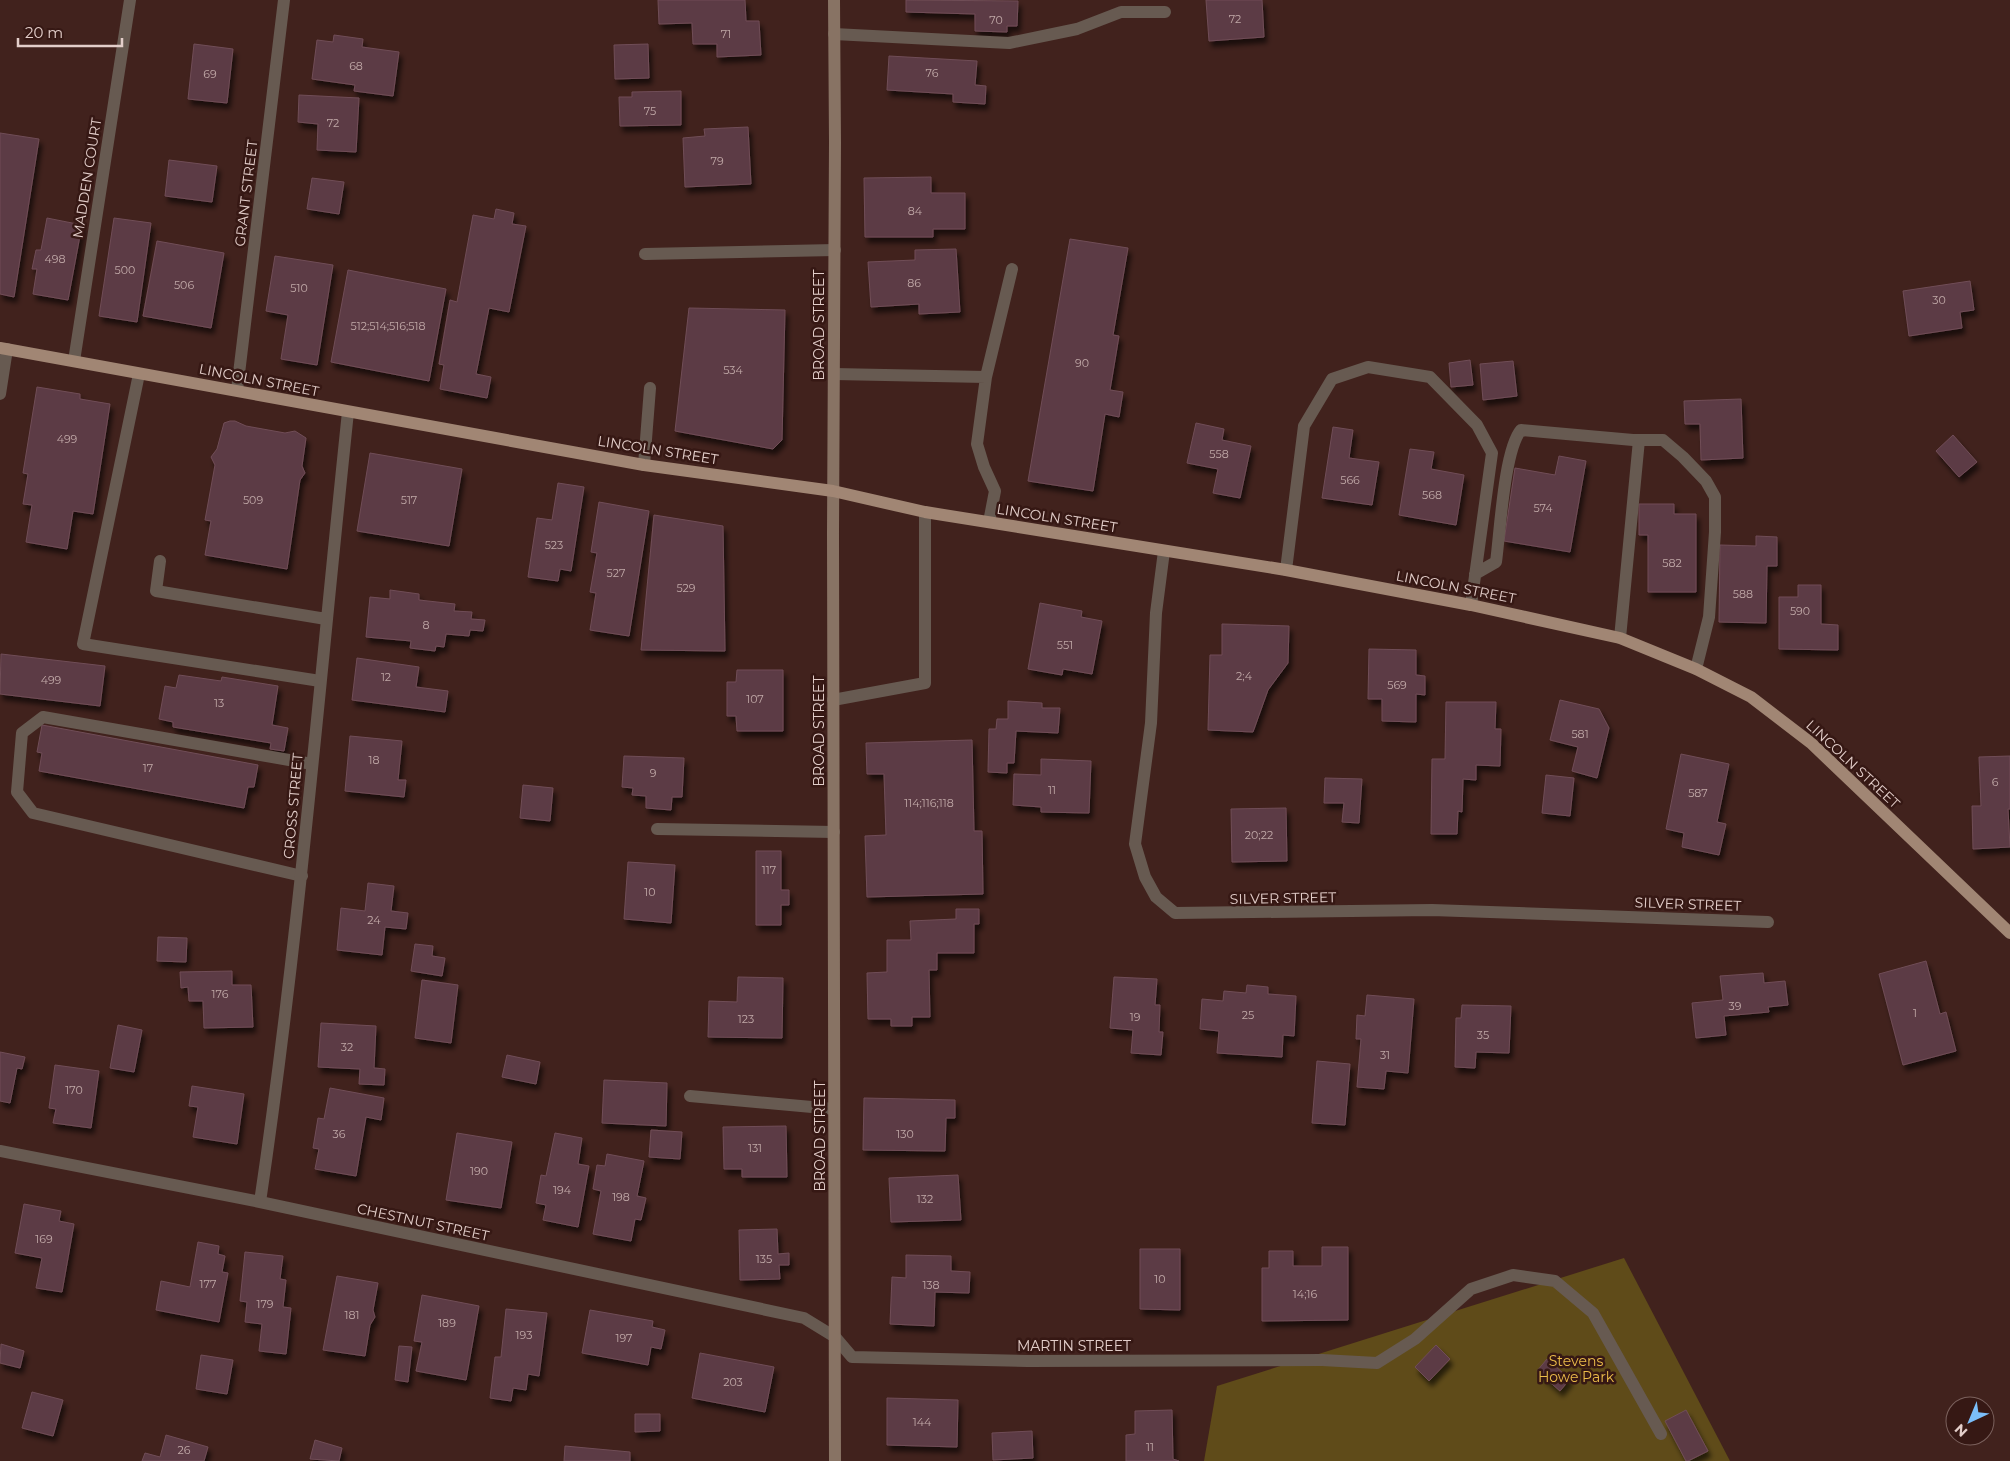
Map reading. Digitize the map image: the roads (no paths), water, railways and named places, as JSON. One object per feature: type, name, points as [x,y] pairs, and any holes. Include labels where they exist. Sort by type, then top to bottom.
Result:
[{"type":"main road","name":"LINCOLN STREET","points":[[3,348],[644,465],[833,491],[925,512],[1286,570],[1471,605],[1620,638],[1696,670],[1751,697],[1811,743],[2010,933]]},
{"type":"street","name":"MADDEN COURT","points":[[74,361],[130,0]]},
{"type":"street","name":"GRANT STREET","points":[[237,390],[284,0]]},
{"type":"street","name":"BROAD STREET","points":[[834,0],[835,1461]]},
{"type":"street","points":[[834,34],[1009,43],[1076,29],[1120,12],[1166,12]]},
{"type":"street","points":[[645,254],[835,250]]},
{"type":"street","points":[[989,522],[995,491],[984,468],[977,444],[986,377],[1012,269]]},
{"type":"street","points":[[0,394],[3,348]]},
{"type":"street","points":[[1286,570],[1304,426],[1332,379],[1368,367],[1430,377],[1470,416],[1492,453],[1471,605]]},
{"type":"street","points":[[139,374],[83,644],[320,681]]},
{"type":"street","points":[[834,374],[986,377]]},
{"type":"street","points":[[644,465],[650,388]]},
{"type":"street","name":"CROSS STREET","points":[[260,1202],[280,1063],[302,876],[348,412]]},
{"type":"street","points":[[1475,574],[1496,562],[1509,460],[1515,437],[1522,430],[1639,440],[1662,440],[1684,457],[1706,480],[1714,497],[1715,532],[1709,617],[1696,670]]},
{"type":"street","points":[[1620,638],[1639,440]]},
{"type":"street","points":[[834,700],[925,683],[925,512]]},
{"type":"street","name":"SILVER STREET","points":[[1164,551],[1156,613],[1150,722],[1135,844],[1145,877],[1156,897],[1175,913],[1432,910],[1768,922]]},
{"type":"street","points":[[160,561],[156,591],[326,619]]},
{"type":"street","points":[[302,876],[33,813],[17,792],[22,733],[44,717],[312,764]]},
{"type":"street","points":[[657,828],[834,832]]},
{"type":"street","points":[[690,1096],[834,1109]]},
{"type":"street","name":"CHESTNUT STREET","points":[[0,1151],[260,1202],[804,1318],[835,1337]]},
{"type":"street","name":"MARTIN STREET","points":[[835,1337],[852,1358],[1028,1361],[1322,1360],[1377,1363],[1415,1339],[1471,1289],[1513,1276],[1554,1281],[1593,1313],[1661,1434]]},
{"type":"park label","name":"Stevens Howe Park","points":[[1576,1369]]}]
